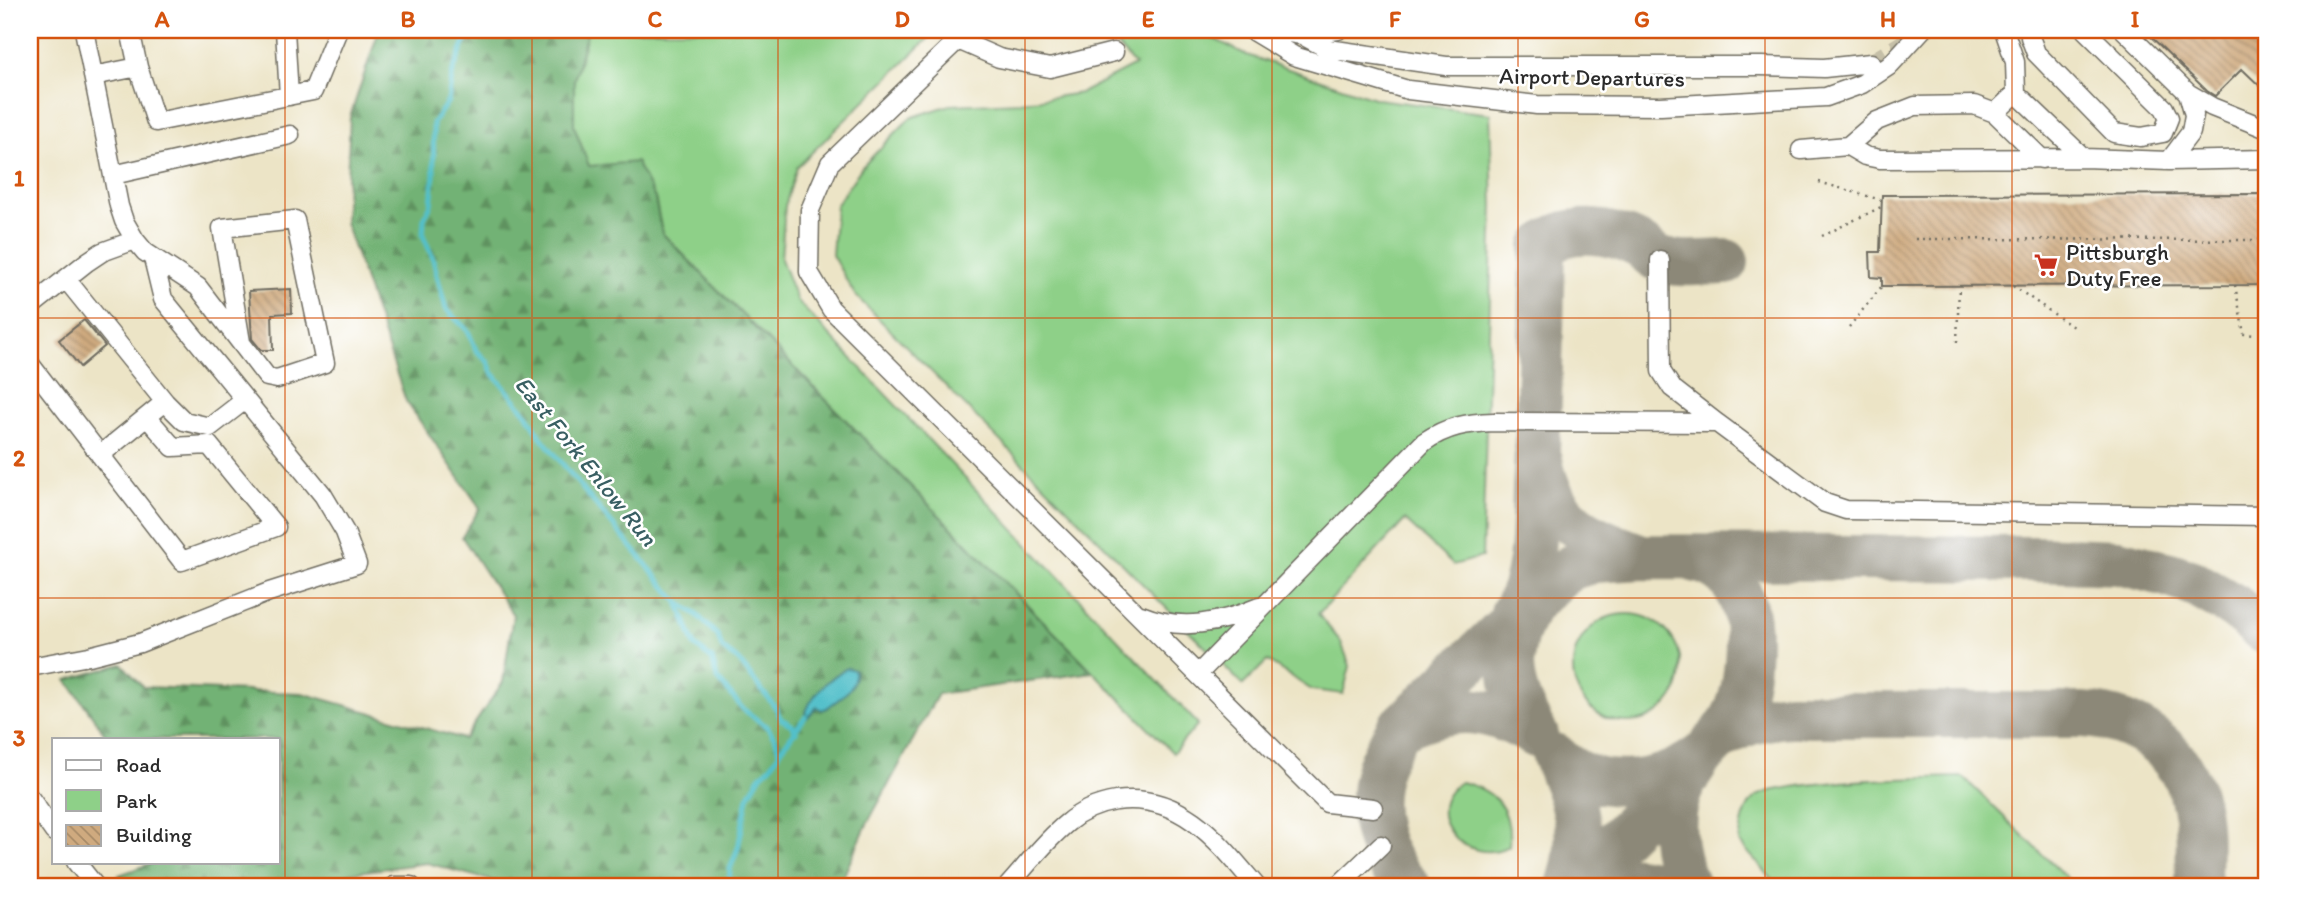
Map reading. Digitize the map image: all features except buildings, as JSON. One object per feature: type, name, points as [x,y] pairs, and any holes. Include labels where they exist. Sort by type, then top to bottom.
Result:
[{"type":"street","points":[[84,30],[119,206],[135,240],[153,258],[198,287],[267,377],[277,379],[325,363],[295,220],[222,228],[241,342]]},
{"type":"street","points":[[130,30],[138,67],[156,122],[313,91],[338,30]]},
{"type":"street","points":[[285,30],[289,96]]},
{"type":"street","name":"Airport Departures","points":[[1251,30],[1294,56],[1408,90],[1537,105],[1647,106],[1826,97],[1862,83],[1889,66],[1922,30]]},
{"type":"street","points":[[1269,30],[1302,36],[1328,49],[1446,66],[1824,68],[1871,63]]},
{"type":"street","points":[[1302,36],[1338,30]]},
{"type":"street","points":[[2004,30],[2015,62],[2016,93],[2084,158]]},
{"type":"street","points":[[2032,30],[2030,37],[2036,53],[2114,134],[2141,137],[2163,133],[2169,118],[2164,108],[2085,30]]},
{"type":"street","points":[[2124,30],[2188,93],[2212,107],[2267,129]]},
{"type":"street","points":[[1114,52],[1050,68],[999,58],[963,35],[830,163],[810,210],[809,272],[831,309],[1327,803],[1373,808]]},
{"type":"street","points":[[93,76],[138,67]]},
{"type":"street","points":[[1995,113],[2016,93]]},
{"type":"street","points":[[2169,161],[2191,132],[2194,115],[2188,93]]},
{"type":"street","points":[[1849,146],[1877,121],[1915,106],[1974,105],[1995,113],[2042,159]]},
{"type":"street","points":[[113,175],[290,135]]},
{"type":"street","points":[[1801,150],[1849,146],[1865,156],[1880,159],[2267,159]]},
{"type":"street","points":[[30,307],[102,252],[135,240]]},
{"type":"street","points":[[30,667],[141,643],[269,592],[357,564],[345,532],[323,495],[163,299],[153,258]]},
{"type":"street","points":[[1660,260],[1661,370],[1672,388],[1825,503],[1846,510],[2267,516]]},
{"type":"street","points":[[66,279],[165,402],[184,421],[210,427],[246,400]]},
{"type":"street","points":[[30,364],[182,561],[276,527],[209,444],[173,447],[146,417]]},
{"type":"street","points":[[100,455],[165,402]]},
{"type":"street","points":[[1198,674],[1424,442],[1447,428],[1466,423],[1494,422],[1717,423]]},
{"type":"street","points":[[1137,614],[1160,622],[1191,625],[1227,619],[1266,605]]},
{"type":"street","points":[[30,798],[52,829]]},
{"type":"street","points":[[1008,886],[1057,832],[1076,816],[1098,806],[1128,800],[1158,803],[1186,815],[1217,841],[1256,886]]},
{"type":"street","points":[[1338,886],[1381,845]]},
{"type":"street","points":[[78,864],[95,886]]},
{"type":"street","points":[[394,886],[411,886]]},
{"type":"path","points":[[1819,182],[1881,201]]},
{"type":"path","points":[[1822,236],[1881,207]]},
{"type":"path","points":[[1915,239],[2267,240]]},
{"type":"path","points":[[2235,285],[2244,334],[2256,335]]},
{"type":"path","points":[[1849,327],[1882,286]]},
{"type":"path","points":[[1957,342],[1959,286]]},
{"type":"path","points":[[2013,286],[2076,329]]},
{"type":"green space","points":[[379,30],[588,30],[574,80],[574,126],[589,166],[636,162],[655,198],[662,233],[1093,672],[938,694],[867,824],[839,886],[511,886],[427,863],[350,873],[325,886],[128,886],[119,875],[149,864],[280,864],[280,738],[113,738],[105,734],[67,680],[122,664],[143,687],[302,693],[464,739],[503,682],[513,615],[462,537],[480,508],[406,401],[345,222],[350,117]]},
{"type":"green space","points":[[588,30],[937,30],[797,167],[785,206],[781,259],[797,301],[1198,724],[1173,753],[662,233],[655,198],[589,166],[574,126],[574,80]]},
{"type":"green space","points":[[1102,30],[1196,30],[1247,55],[1377,99],[1490,114],[1493,205],[1482,557],[1453,565],[1405,520],[1318,614],[1341,642],[1350,666],[1343,694],[1312,690],[1267,661],[1243,685],[855,295],[832,255],[836,205],[862,167],[910,118],[950,105],[1020,102],[1081,93],[1135,65]]},
{"type":"green space","points":[[1627,614],[1648,618],[1665,630],[1677,647],[1681,668],[1677,689],[1665,706],[1648,718],[1627,722],[1606,718],[1589,706],[1577,689],[1573,668],[1577,647],[1589,630],[1606,618]]},
{"type":"green space","points":[[1963,777],[2075,886],[1778,886],[1739,842],[1744,818],[1752,801],[1770,791],[1822,783]]},
{"type":"green space","points":[[1461,782],[1484,790],[1499,803],[1508,822],[1509,846],[1492,851],[1476,850],[1462,844],[1451,834],[1444,821],[1443,807],[1448,794]]},
{"type":"water","points":[[847,668],[855,670],[855,677],[847,692],[827,708],[822,710],[817,707],[805,717],[810,702],[821,688]]},
{"type":"waterway","name":"East Fork Enlow Run","points":[[465,30],[467,37],[453,71],[448,101],[433,123],[434,175],[431,204],[424,219],[423,235],[432,256],[446,309],[468,331],[476,350],[527,414],[541,437],[678,602],[695,646],[712,659],[717,678],[743,709],[767,727],[776,740],[779,753],[748,797],[738,848],[730,869],[729,886]]},
{"type":"waterway","points":[[678,602],[696,614],[718,636],[722,648],[739,661],[775,707],[781,719],[792,725],[796,732]]},
{"type":"waterway","points":[[779,753],[805,717]]},
{"type":"taxiway","points":[[1513,613],[1530,569],[1533,537],[1543,247],[1553,239],[1577,232],[1603,233],[1628,240],[1655,258],[1668,262],[1726,262]]},
{"type":"taxiway","points":[[1540,460],[1552,498],[1573,523],[1601,541],[1637,555]]},
{"type":"taxiway","points":[[1408,886],[1397,874],[1382,846],[1374,816],[1375,784],[1391,743],[1399,729],[1560,575],[1572,567],[1594,560],[1643,557],[2034,559],[2118,562],[2193,583],[2235,607],[2267,633]]},
{"type":"taxiway","points":[[1570,886],[1711,747],[1731,721],[1740,702],[1747,660],[1748,631],[1744,607],[1737,589],[1726,575],[1712,565],[1693,559]]},
{"type":"taxiway","points":[[1405,726],[1440,714],[1472,711],[1503,719],[1536,735],[1514,688],[1512,673],[1514,642],[1527,609]]},
{"type":"taxiway","points":[[1713,744],[1731,731],[1749,723],[1790,715],[2083,715],[2121,723],[2155,741],[2169,754],[2189,786],[2198,826],[2198,886]]},
{"type":"taxiway","points":[[1569,886],[1578,834],[1573,805],[1555,756],[1571,769],[1588,777],[1627,783],[1666,775],[1700,757],[1685,780],[1675,806],[1675,847],[1687,886]]},
{"type":"taxiway","points":[[1574,886],[1619,879],[1665,886]]},
{"type":"tunnel","points":[[1871,63],[1907,41]]},
{"type":"place","name":"Pittsburgh Duty Free","points":[[2046,265]]}]
